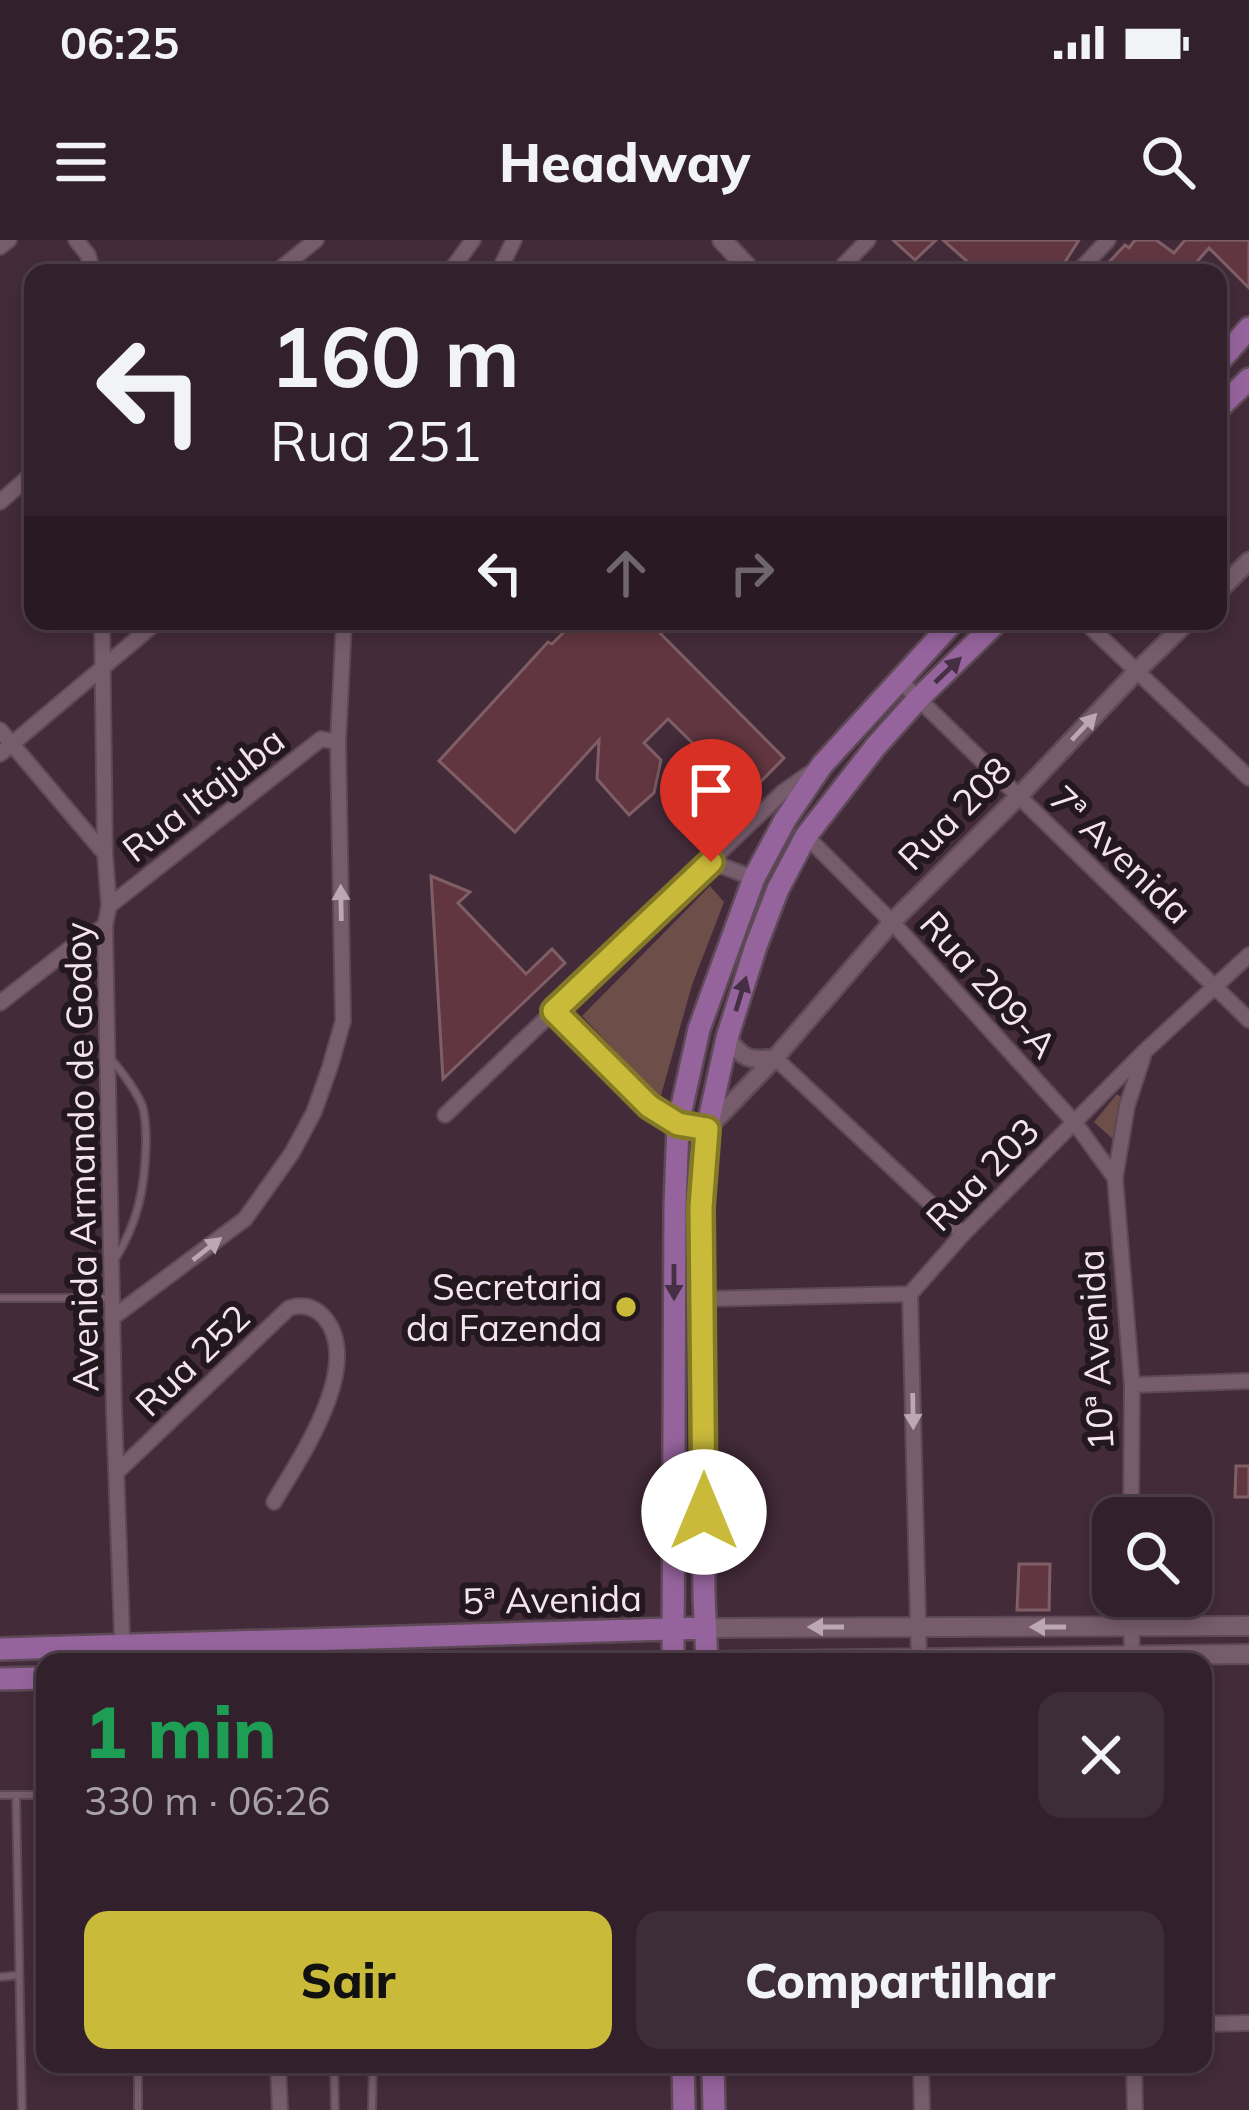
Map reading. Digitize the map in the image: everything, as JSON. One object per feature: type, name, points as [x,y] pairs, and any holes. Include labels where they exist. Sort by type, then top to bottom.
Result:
[{"type":"main road","points":[[722,240],[745,264]]},
{"type":"main road","points":[[1227,353],[1249,328]]},
{"type":"main road","points":[[1227,400],[1249,379]]},
{"type":"main road","points":[[672,1653],[678,1124],[699,1030],[754,878],[785,820],[822,765],[946,630]]},
{"type":"main road","points":[[706,1653],[701,1207],[707,1129],[727,1038],[778,889],[806,836],[876,746],[989,630]]},
{"type":"main road","points":[[856,726],[876,746]]},
{"type":"main road","name":"5ª Avenida","points":[[149,1653],[380,1636],[705,1628],[1249,1626]]},
{"type":"main road","name":"5ª Avenida","points":[[0,1649],[81,1653]]},
{"type":"main road","points":[[1212,1656],[1249,1654]]},
{"type":"main road","points":[[0,1679],[36,1678]]},
{"type":"main road","points":[[683,2073],[684,2110]]},
{"type":"main road","points":[[713,2073],[714,2110]]},
{"type":"street","points":[[0,247],[9,240]]},
{"type":"street","points":[[286,264],[316,240]]},
{"type":"street","points":[[455,264],[473,240]]},
{"type":"street","points":[[845,264],[868,240]]},
{"type":"street","points":[[1085,264],[1108,240]]},
{"type":"street","points":[[0,502],[24,481]]},
{"type":"street","points":[[1227,583],[1249,561]]},
{"type":"street","name":"Avenida Armando de Godoy","points":[[102,630],[122,1653]]},
{"type":"street","points":[[6,749],[147,630]]},
{"type":"street","points":[[112,1318],[244,1220],[292,1153],[314,1112],[343,1021],[338,742],[344,630]]},
{"type":"street","points":[[1093,630],[1249,778]]},
{"type":"street","name":"Rua 208","points":[[707,1129],[892,922],[1179,630]]},
{"type":"street","name":"7ª Avenida","points":[[899,680],[1249,1020]]},
{"type":"street","points":[[0,730],[6,749],[105,854]]},
{"type":"street","name":"Rua Itajuba","points":[[109,906],[321,739],[338,742]]},
{"type":"street","points":[[445,1115],[783,792],[822,765]]},
{"type":"street","name":"Rua 209-A","points":[[806,836],[892,922],[1075,1123]]},
{"type":"street","points":[[711,862],[754,878]]},
{"type":"street","points":[[0,1003],[105,926]]},
{"type":"street","name":"Rua 203","points":[[910,1294],[963,1234],[1144,1052],[1249,955]]},
{"type":"street","points":[[554,1011],[649,1106],[678,1124],[707,1129]]},
{"type":"street","points":[[727,1038],[738,1053],[752,1060],[775,1058],[963,1234]]},
{"type":"street","name":"10ª Avenida","points":[[1132,1497],[1132,1385],[1115,1178],[1127,1106],[1144,1052]]},
{"type":"street","points":[[1075,1123],[1115,1178]]},
{"type":"street","points":[[703,1299],[910,1294],[919,1653]]},
{"type":"street","name":"Rua 252","points":[[117,1472],[289,1307],[301,1304],[324,1317],[332,1331],[334,1385],[324,1417],[274,1502]]},
{"type":"street","points":[[1132,1385],[1249,1381]]},
{"type":"street","points":[[1131,1617],[1132,1653]]},
{"type":"street","points":[[1212,2024],[1249,2023]]},
{"type":"street","points":[[278,2073],[280,2110]]},
{"type":"street","points":[[921,2073],[922,2110]]},
{"type":"street","points":[[1134,2073],[1136,2110]]},
{"type":"lane","points":[[109,1057],[127,1077],[144,1110],[146,1136],[145,1185],[135,1223],[112,1264]]},
{"type":"lane","points":[[0,1298],[112,1298]]},
{"type":"lane","points":[[0,1796],[36,1795]]},
{"type":"lane","points":[[16,1796],[22,2110]]},
{"type":"lane","points":[[0,1977],[19,1976]]},
{"type":"lane","points":[[137,2073],[138,2110]]},
{"type":"lane","points":[[334,2073],[335,2110]]},
{"type":"lane","points":[[372,2110],[373,2073]]},
{"type":"shaded area","points":[[710,886],[724,902],[692,985],[660,1099],[582,1016]]},
{"type":"shaded area","points":[[1117,1094],[1125,1101],[1115,1141],[1094,1122]]},
{"type":"building","points":[[893,240],[936,240],[915,260]]},
{"type":"building","points":[[943,240],[1079,240],[1064,264],[970,264]]},
{"type":"building","points":[[1135,240],[1156,240],[1174,253],[1185,240],[1249,240],[1249,288],[1209,248],[1195,264],[1107,264],[1125,245],[1129,248]]},
{"type":"building","points":[[566,630],[657,630],[784,758],[700,843],[669,812],[716,766],[668,719],[644,743],[661,760],[654,793],[629,815],[597,779],[599,740],[515,832],[439,761],[548,642],[552,644]]},
{"type":"building","points":[[431,876],[470,892],[458,903],[526,974],[552,949],[565,963],[443,1079]]},
{"type":"building","points":[[1236,1466],[1249,1466],[1249,1497],[1235,1497]]},
{"type":"building","points":[[1019,1564],[1050,1564],[1049,1610],[1017,1610]]},
{"type":"place","name":"Secretaria da Fazenda","points":[[626,1307]]},
{"type":"route","points":[[704,1512],[701,1207],[707,1129],[678,1124],[649,1106],[554,1011],[711,862]]}]
